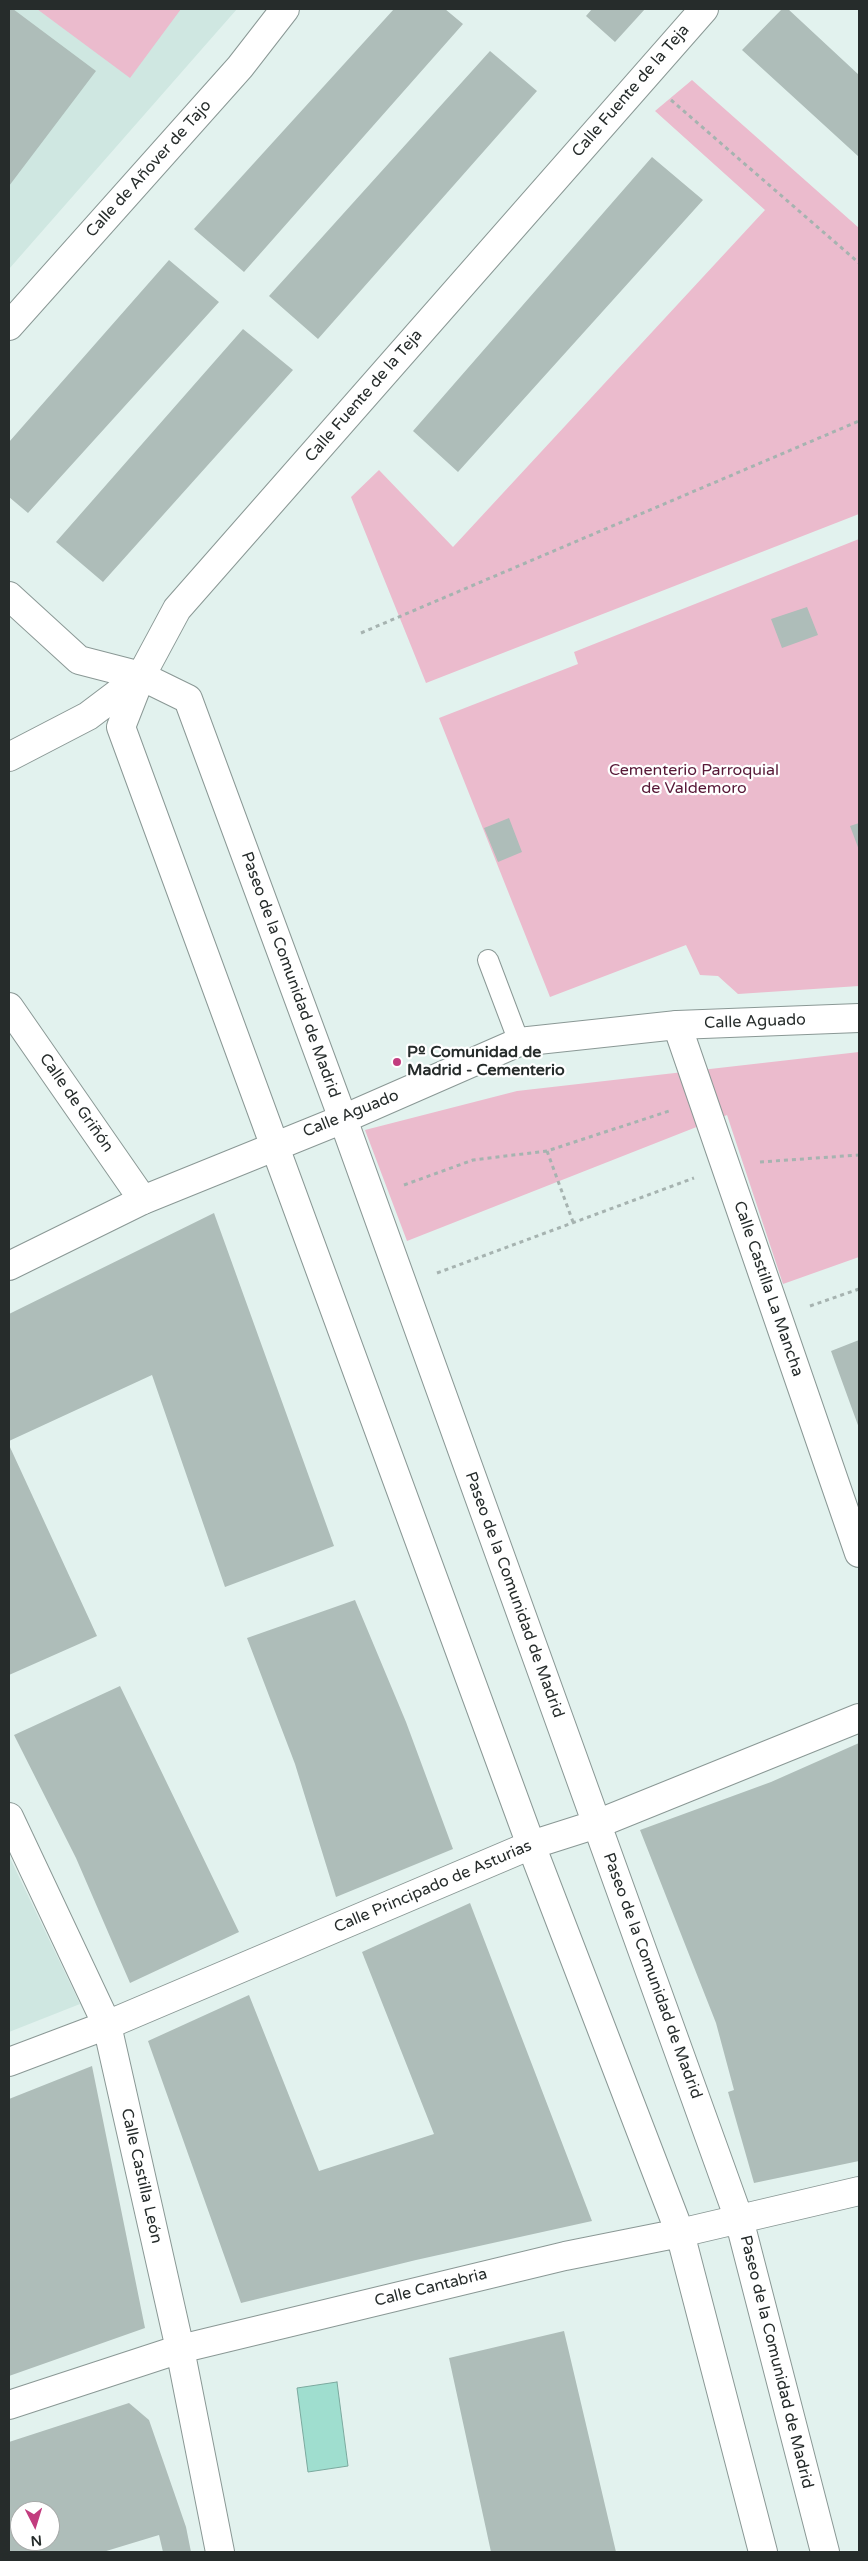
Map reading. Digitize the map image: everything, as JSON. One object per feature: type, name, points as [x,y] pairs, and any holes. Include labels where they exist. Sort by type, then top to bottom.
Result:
[{"type":"street","name":"Calle de Añover de Tajo","points":[[9,326],[240,67],[285,9]]},
{"type":"street","name":"Calle Fuente de la Teja","points":[[9,757],[88,716],[141,676],[176,609],[704,9]]},
{"type":"street","name":"Paseo de la Comunidad de Madrid","points":[[9,596],[79,660],[141,676],[188,699],[343,1119],[739,2218],[825,2552]]},
{"type":"street","points":[[141,676],[121,727],[531,1845],[680,2233],[763,2552]]},
{"type":"street","name":"Calle de Griñón","points":[[9,1006],[143,1200]]},
{"type":"street","name":"Calle Aguado","points":[[9,1266],[143,1200],[274,1144],[343,1119],[519,1042],[677,1025],[859,1018]]},
{"type":"street","name":"Calle Castilla La Mancha","points":[[677,1025],[859,1553]]},
{"type":"street","name":"Calle Principado de Asturias","points":[[9,2062],[107,2025],[531,1845],[596,1824],[859,1718]]},
{"type":"street","name":"Calle Castilla León","points":[[9,1817],[107,2025],[180,2349],[220,2552]]},
{"type":"street","name":"Calle Cantabria","points":[[9,2405],[180,2349],[565,2256],[680,2233],[859,2191]]},
{"type":"lane","points":[[488,960],[519,1042]]},
{"type":"path","points":[[644,76],[859,263]]},
{"type":"path","points":[[361,633],[859,421]]},
{"type":"path","points":[[371,1198],[473,1160],[546,1151],[703,1100]]},
{"type":"path","points":[[546,1151],[573,1222]]},
{"type":"path","points":[[403,1286],[726,1166],[792,1158],[859,1155]]},
{"type":"path","points":[[778,1318],[859,1289]]},
{"type":"shaded area","points":[[9,9],[237,9],[9,269]]},
{"type":"shaded area","points":[[9,1856],[80,2004],[9,2032]]},
{"type":"shaded area","points":[[337,2382],[348,2466],[308,2472],[297,2388]]},
{"type":"green space","points":[[37,9],[181,9],[130,78]]},
{"type":"green space","points":[[692,80],[859,228],[859,514],[426,683],[351,497],[379,470],[453,547],[765,210],[655,111]]},
{"type":"green space","name":"Cementerio Parroquial de Valdemoro","points":[[859,539],[859,986],[738,994],[718,976],[700,975],[686,945],[550,997],[439,718],[578,664],[574,652]]},
{"type":"green space","points":[[859,1052],[859,1257],[783,1284],[727,1115],[407,1241],[365,1130],[517,1091]]},
{"type":"building","points":[[9,9],[13,9],[96,71],[9,186]]},
{"type":"building","points":[[394,9],[445,9],[463,24],[244,272],[194,229]]},
{"type":"building","points":[[592,9],[645,9],[615,42],[586,16]]},
{"type":"building","points":[[782,9],[788,9],[859,75],[859,157],[742,50]]},
{"type":"building","points":[[490,51],[537,91],[318,339],[269,296]]},
{"type":"building","points":[[652,157],[703,200],[458,472],[413,431]]},
{"type":"building","points":[[169,260],[219,302],[28,513],[9,497],[9,442]]},
{"type":"building","points":[[243,329],[293,370],[103,582],[56,542]]},
{"type":"building","points":[[807,607],[818,635],[782,648],[771,619]]},
{"type":"building","points":[[509,818],[522,852],[498,862],[484,828]]},
{"type":"building","points":[[859,823],[859,850],[850,826]]},
{"type":"building","points":[[214,1213],[334,1546],[225,1587],[152,1375],[9,1441],[9,1314]]},
{"type":"building","points":[[859,1340],[859,1428],[831,1351]]},
{"type":"building","points":[[9,1445],[97,1636],[9,1675]]},
{"type":"building","points":[[355,1600],[406,1722],[453,1849],[336,1897],[295,1764],[247,1638]]},
{"type":"building","points":[[120,1686],[239,1932],[130,1983],[76,1858],[14,1735]]},
{"type":"building","points":[[859,1743],[859,2161],[754,2183],[728,2092],[734,2090],[716,2023],[640,1830],[771,1782]]},
{"type":"building","points":[[470,1903],[592,2221],[416,2260],[241,2303],[148,2041],[249,1995],[319,2171],[434,2134],[362,1952]]},
{"type":"building","points":[[92,2066],[145,2328],[9,2376],[9,2099]]},
{"type":"building","points":[[564,2331],[616,2552],[491,2552],[449,2358]]},
{"type":"building","points":[[129,2403],[149,2420],[186,2527],[191,2552],[163,2552],[159,2535],[103,2552],[9,2552],[9,2442]]},
{"type":"place","name":"Pº Comunidad de Madrid - Cementerio","points":[[397,1062]]}]
